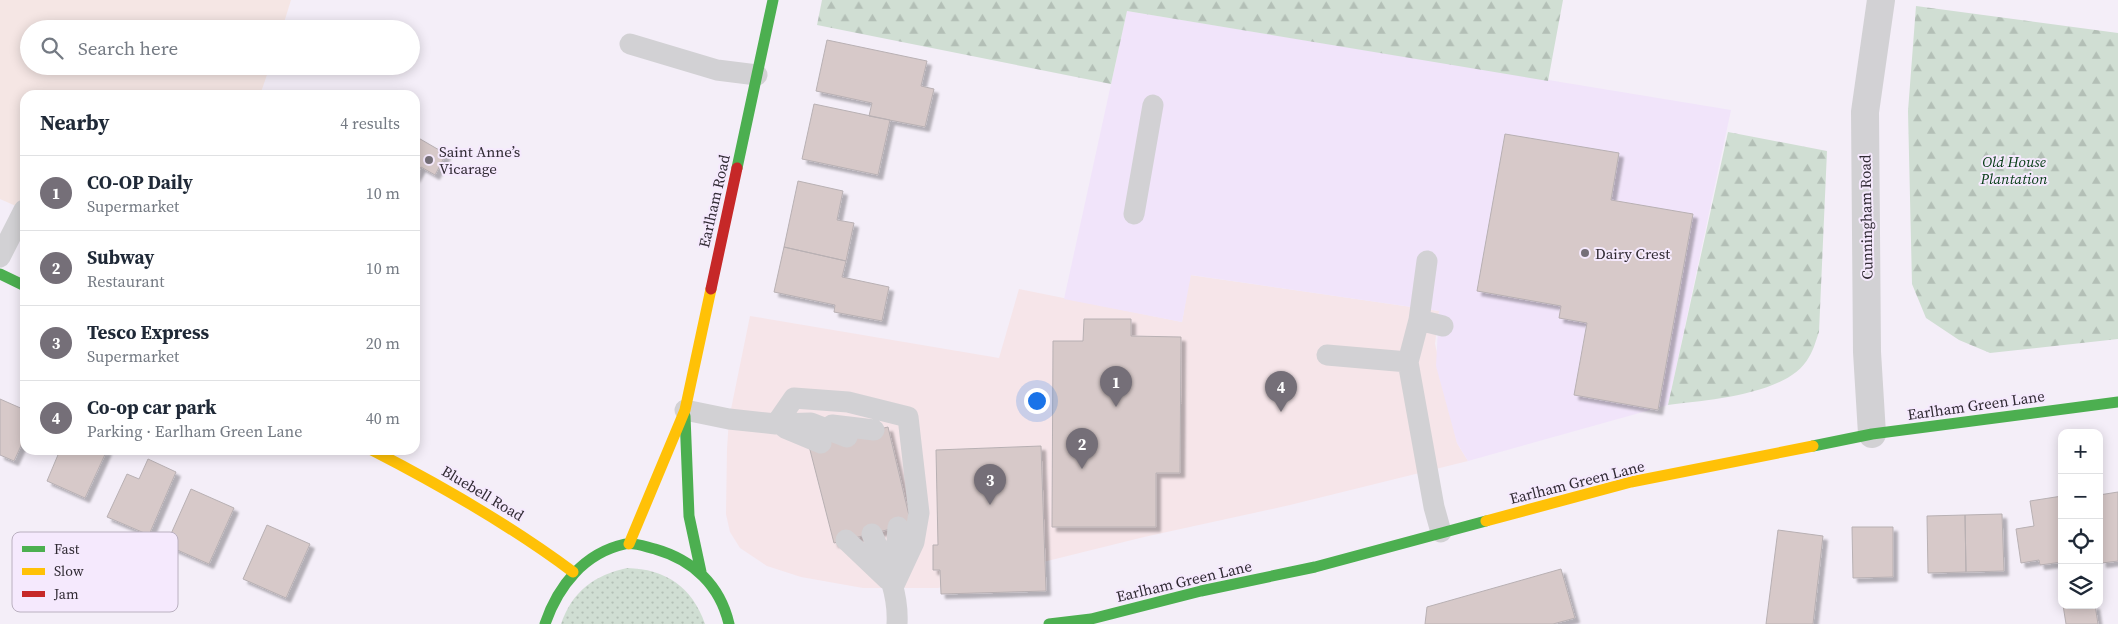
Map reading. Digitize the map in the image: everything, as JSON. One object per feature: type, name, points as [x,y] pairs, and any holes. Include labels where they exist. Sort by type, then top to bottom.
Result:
[{"type":"street","name":"Earlham Road","points":[[629,544],[685,410],[773,0]]},
{"type":"street","name":"Cunningham Road","points":[[1872,434],[1867,352],[1865,112],[1881,0]]},
{"type":"street","points":[[0,274],[20,284]]},
{"type":"street","name":"Earlham Green Lane","points":[[1050,624],[1092,619],[1201,591],[1315,567],[1631,482],[1872,434],[2118,402]]},
{"type":"street","name":"Earlham Road","points":[[685,410],[689,516],[701,572]]},
{"type":"street","name":"Bluebell Road","points":[[382,455],[449,489],[490,514],[538,545],[573,572]]},
{"type":"street","points":[[545,624],[550,604],[560,587],[573,572],[594,556],[629,544],[663,551],[683,559],[701,572],[721,601],[728,624]]},
{"type":"lane","points":[[630,44],[717,70],[757,75]]},
{"type":"lane","points":[[1134,214],[1153,105]]},
{"type":"lane","points":[[0,257],[20,218]]},
{"type":"lane","points":[[1427,261],[1419,320],[1408,362],[1434,507],[1442,532]]},
{"type":"lane","points":[[1419,320],[1442,326]]},
{"type":"lane","points":[[1327,355],[1408,362]]},
{"type":"lane","points":[[776,424],[794,398],[848,402],[908,416],[919,513],[914,542],[894,585]]},
{"type":"lane","points":[[685,410],[729,419],[776,424],[811,423],[874,430]]},
{"type":"lane","points":[[811,423],[847,437]]},
{"type":"lane","points":[[776,424],[820,443]]},
{"type":"lane","points":[[894,585],[898,527]]},
{"type":"lane","points":[[872,534],[894,585],[898,606],[898,624]]},
{"type":"lane","points":[[846,540],[894,585]]},
{"type":"shaded area","points":[[0,0],[291,0],[285,20],[20,20],[20,75],[267,75],[262,90],[20,90],[20,208],[0,199]]},
{"type":"shaded area","points":[[1127,11],[1731,110],[1668,405],[1468,461],[1457,443],[1436,366],[1439,311],[1191,275],[1182,322],[1064,299]]},
{"type":"shaded area","points":[[1190,275],[1439,311],[1435,344],[1457,443],[1468,461],[1290,505],[1144,537],[938,588],[863,588],[801,577],[767,566],[740,548],[730,532],[726,514],[729,419],[750,316],[999,358],[1019,289],[1182,322]]},
{"type":"green space","points":[[822,0],[1563,0],[1548,81],[1127,11],[1111,84],[817,25]]},
{"type":"green space","name":"Old House Plantation","points":[[1916,6],[2118,33],[2118,339],[1990,353],[1959,340],[1926,318],[1912,284],[1908,111]]},
{"type":"green space","points":[[1728,132],[1827,151],[1819,332],[1809,357],[1799,370],[1784,380],[1766,388],[1724,398],[1668,405]]},
{"type":"green space","points":[[627,568],[654,572],[676,582],[693,600],[705,624],[561,624],[571,602],[586,586],[605,575]]},
{"type":"building","points":[[827,40],[927,61],[921,86],[934,89],[925,127],[869,116],[872,103],[816,91]]},
{"type":"building","points":[[814,104],[890,120],[878,175],[802,159]]},
{"type":"building","name":"Dairy Crest","points":[[1505,134],[1619,153],[1611,200],[1693,214],[1658,410],[1574,395],[1587,323],[1559,318],[1561,306],[1477,291]]},
{"type":"building","name":"Saint Anne’s Vicarage","points":[[420,139],[446,154],[435,175],[421,167],[420,169]]},
{"type":"building","points":[[798,181],[843,191],[837,220],[854,223],[846,261],[784,247]]},
{"type":"building","points":[[784,247],[846,261],[842,277],[889,287],[882,321],[834,312],[835,305],[774,292]]},
{"type":"building","points":[[1084,319],[1131,319],[1131,336],[1181,337],[1180,473],[1156,473],[1156,527],[1052,527],[1053,341],[1083,341]]},
{"type":"building","points":[[0,399],[20,408],[20,448],[14,461],[0,455]]},
{"type":"building","points":[[888,427],[911,524],[834,543],[809,446]]},
{"type":"building","points":[[1041,446],[1046,591],[941,594],[940,570],[933,570],[933,545],[938,545],[936,450]]},
{"type":"building","points":[[58,455],[105,455],[85,498],[47,481]]},
{"type":"building","points":[[148,459],[176,472],[150,532],[142,532],[107,517],[127,474],[139,479]]},
{"type":"building","points":[[191,489],[234,508],[209,564],[178,550],[178,532],[172,532]]},
{"type":"building","points":[[2118,492],[2118,561],[2103,563],[2103,519],[2103,494]]},
{"type":"building","points":[[2058,497],[2058,563],[2040,565],[2039,560],[2021,563],[2016,529],[2034,526],[2030,501]]},
{"type":"building","points":[[2002,514],[2004,571],[1966,572],[1965,515]]},
{"type":"building","points":[[1965,515],[1966,572],[1928,573],[1927,516]]},
{"type":"building","points":[[267,525],[310,544],[286,598],[243,579]]},
{"type":"building","points":[[1852,527],[1893,527],[1893,577],[1853,578]]},
{"type":"building","points":[[1778,530],[1823,536],[1813,624],[1766,624]]},
{"type":"building","points":[[1561,569],[1575,618],[1553,624],[1425,624],[1427,607]]},
{"type":"building","points":[[2064,609],[2096,609],[2098,624],[2066,624]]},
{"type":"traffic: fast","points":[[737,168],[773,0]]},
{"type":"traffic: fast","points":[[0,274],[20,284]]},
{"type":"traffic: fast","points":[[1813,446],[1872,434],[2118,402]]},
{"type":"traffic: fast","points":[[685,416],[689,516],[701,572]]},
{"type":"traffic: fast","points":[[1049,624],[1091,619],[1201,591],[1315,567],[1486,521]]},
{"type":"traffic: fast","points":[[545,624],[557,597],[574,573],[597,555],[610,548],[625,544],[655,549],[693,567],[712,586],[719,597],[729,624]]},
{"type":"traffic: slow","points":[[629,544],[685,410],[711,289]]},
{"type":"traffic: slow","points":[[1486,521],[1631,482],[1813,446]]},
{"type":"traffic: slow","points":[[381,455],[475,507],[525,538],[573,572]]},
{"type":"traffic: jam","points":[[711,289],[737,168]]},
{"type":"place","name":"Saint Anne’s Vicarage","points":[[429,160]]},
{"type":"place","name":"Dairy Crest","points":[[1585,253]]},
{"type":"place","name":"CO-OP Daily","points":[[1116,407]]},
{"type":"place","name":"Co-op car park","points":[[1281,412]]},
{"type":"place","name":"Subway","points":[[1082,469]]},
{"type":"place","name":"Tesco Express","points":[[990,505]]}]
